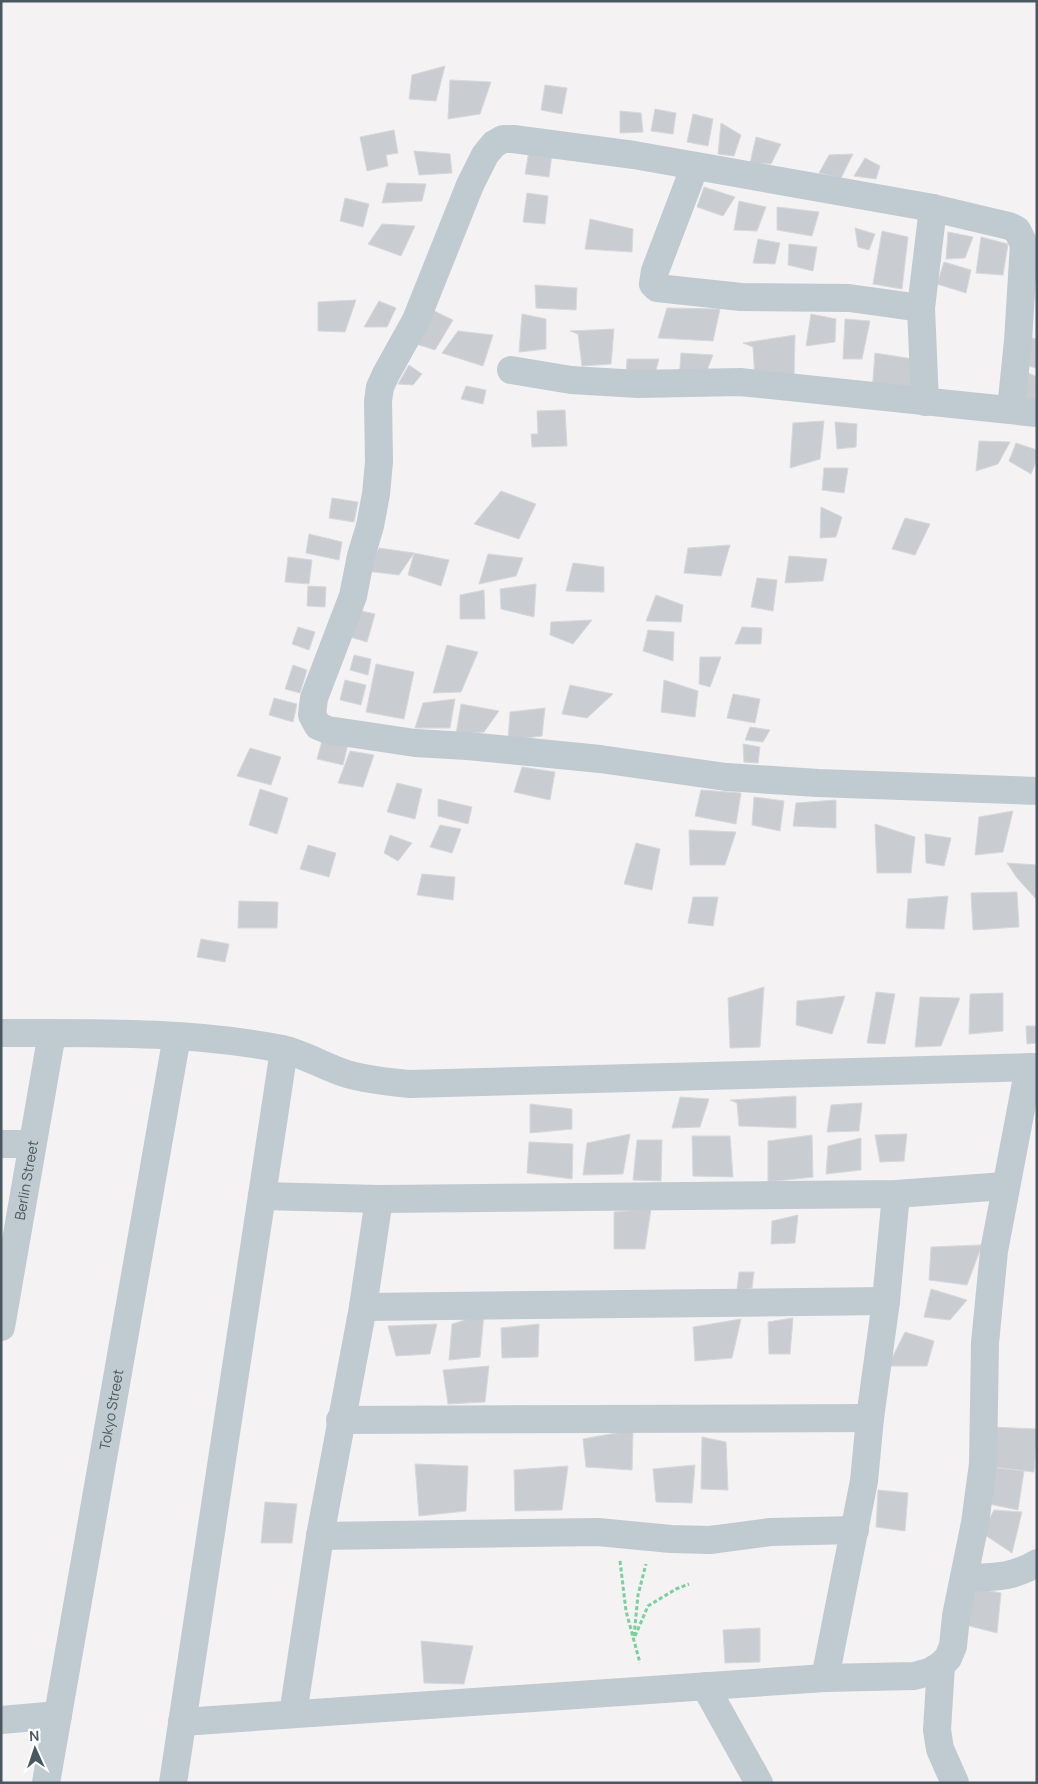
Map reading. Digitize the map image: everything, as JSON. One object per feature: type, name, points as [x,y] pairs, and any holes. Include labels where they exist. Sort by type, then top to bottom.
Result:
[{"type":"street","points":[[510,370],[571,380],[638,384],[740,382],[1024,411],[1024,244],[1022,236],[1017,230],[1009,226],[934,208],[634,155],[513,139],[503,139],[494,144],[485,155],[470,185],[416,320],[380,387],[378,401],[379,462],[370,526],[361,556],[353,596],[314,698],[312,715],[318,726],[328,730],[416,743],[468,746],[600,759],[726,777],[818,783],[1037,791]]},
{"type":"street","points":[[695,166],[655,271],[653,284],[657,288],[741,297],[849,298],[920,308]]},
{"type":"street","points":[[926,402],[920,308],[934,208]]},
{"type":"street","points":[[1,1033],[177,1036],[284,1050],[347,1074],[382,1082],[410,1084],[1033,1067],[1005,1186],[994,1251],[985,1343],[982,1464],[975,1523],[956,1616],[953,1646],[948,1658],[941,1665],[929,1672],[914,1676],[825,1678],[182,1722]]},
{"type":"street","name":"Berlin Street","points":[[1,1327],[6,1267],[32,1144],[52,1034]]},
{"type":"street","name":"Tokyo Street","points":[[46,1783],[177,1036]]},
{"type":"street","points":[[173,1783],[284,1050]]},
{"type":"street","points":[[1,1144],[32,1144]]},
{"type":"street","points":[[262,1196],[379,1199],[896,1194],[1005,1186]]},
{"type":"street","points":[[825,1678],[864,1481],[870,1418],[886,1301],[896,1194]]},
{"type":"street","points":[[293,1714],[320,1536],[362,1307],[379,1199]]},
{"type":"street","points":[[362,1307],[886,1301]]},
{"type":"street","points":[[340,1420],[870,1418]]},
{"type":"street","points":[[320,1536],[598,1532],[653,1538],[710,1540],[770,1532],[855,1530]]},
{"type":"street","points":[[964,1578],[1004,1576],[1022,1572],[1037,1563]]},
{"type":"street","points":[[941,1665],[937,1730],[940,1749],[955,1783]]},
{"type":"street","points":[[705,1686],[758,1783]]},
{"type":"street","points":[[1,1720],[58,1715]]},
{"type":"path","points":[[598,1532],[620,1559],[626,1611],[640,1666],[654,1690]]},
{"type":"path","points":[[633,1639],[638,1595],[653,1538]]},
{"type":"path","points":[[633,1639],[648,1606],[676,1589],[689,1584]]},
{"type":"building","points":[[445,66],[436,101],[409,99],[412,75]]},
{"type":"building","points":[[450,80],[491,82],[480,114],[448,119]]},
{"type":"building","points":[[545,85],[567,88],[562,114],[541,110]]},
{"type":"building","points":[[655,109],[676,113],[673,134],[651,131]]},
{"type":"building","points":[[620,111],[641,113],[643,132],[620,133]]},
{"type":"building","points":[[693,114],[713,119],[708,146],[687,142]]},
{"type":"building","points":[[721,123],[741,135],[734,156],[718,154]]},
{"type":"building","points":[[394,130],[398,153],[386,155],[388,166],[367,171],[360,137]]},
{"type":"building","points":[[756,137],[781,144],[771,164],[750,163]]},
{"type":"building","points":[[414,151],[450,154],[452,173],[419,175]]},
{"type":"building","points":[[529,151],[552,154],[549,177],[525,174]]},
{"type":"building","points":[[853,154],[841,178],[819,173],[829,155]]},
{"type":"building","points":[[865,158],[880,166],[876,179],[854,176]]},
{"type":"building","points":[[387,183],[426,184],[422,201],[382,203]]},
{"type":"building","points":[[704,187],[735,197],[723,216],[697,207]]},
{"type":"building","points":[[527,193],[548,196],[545,224],[523,222]]},
{"type":"building","points":[[345,198],[369,204],[363,227],[340,221]]},
{"type":"building","points":[[739,201],[766,207],[757,231],[734,230]]},
{"type":"building","points":[[777,207],[819,212],[812,236],[777,230]]},
{"type":"building","points":[[590,219],[633,229],[632,252],[585,249]]},
{"type":"building","points":[[382,224],[415,226],[401,256],[368,244]]},
{"type":"building","points":[[855,228],[875,234],[869,250],[858,247]]},
{"type":"building","points":[[882,231],[908,237],[902,289],[873,284]]},
{"type":"building","points":[[948,232],[973,237],[965,258],[946,259]]},
{"type":"building","points":[[981,237],[1008,244],[1003,275],[976,273]]},
{"type":"building","points":[[758,239],[780,243],[775,264],[753,263]]},
{"type":"building","points":[[789,244],[817,247],[813,271],[788,265]]},
{"type":"building","points":[[944,262],[971,270],[966,293],[937,284]]},
{"type":"building","points":[[535,285],[577,288],[576,310],[536,308]]},
{"type":"building","points":[[356,300],[345,332],[318,331],[318,302]]},
{"type":"building","points":[[379,301],[396,308],[387,327],[364,327]]},
{"type":"building","points":[[667,308],[720,309],[713,341],[658,338]]},
{"type":"building","points":[[430,309],[453,320],[435,350],[413,343]]},
{"type":"building","points":[[522,314],[546,319],[546,349],[519,352]]},
{"type":"building","points":[[811,314],[836,319],[835,342],[806,346]]},
{"type":"building","points":[[845,319],[870,321],[862,359],[843,359]]},
{"type":"building","points":[[614,329],[611,364],[582,366],[578,334],[570,331]]},
{"type":"building","points":[[458,331],[493,335],[483,366],[442,353]]},
{"type":"building","points":[[795,335],[794,376],[755,380],[753,347],[743,343]]},
{"type":"building","points":[[1026,337],[1037,339],[1037,368],[1027,366]]},
{"type":"building","points":[[681,353],[713,355],[703,380],[679,380]]},
{"type":"building","points":[[875,353],[913,359],[909,396],[872,393]]},
{"type":"building","points":[[627,359],[659,359],[654,377],[626,378]]},
{"type":"building","points":[[409,365],[422,374],[413,385],[398,384]]},
{"type":"building","points":[[1018,368],[1037,377],[1037,409],[1019,408]]},
{"type":"building","points":[[466,386],[486,390],[483,404],[461,399]]},
{"type":"building","points":[[565,410],[567,446],[532,447],[531,434],[538,434],[537,411]]},
{"type":"building","points":[[824,421],[820,459],[790,468],[793,423]]},
{"type":"building","points":[[835,422],[857,424],[856,447],[837,449]]},
{"type":"building","points":[[979,441],[1010,442],[998,464],[976,471]]},
{"type":"building","points":[[1016,443],[1037,450],[1037,459],[1031,474],[1009,461]]},
{"type":"building","points":[[824,468],[848,468],[844,493],[822,490]]},
{"type":"building","points":[[501,491],[536,504],[519,539],[474,524]]},
{"type":"building","points":[[332,498],[358,502],[354,522],[329,518]]},
{"type":"building","points":[[821,507],[842,517],[836,537],[820,538]]},
{"type":"building","points":[[905,518],[930,524],[915,555],[892,549]]},
{"type":"building","points":[[309,534],[342,542],[339,560],[306,553]]},
{"type":"building","points":[[730,545],[721,576],[684,573],[688,548]]},
{"type":"building","points":[[379,548],[414,553],[399,575],[366,571]]},
{"type":"building","points":[[414,553],[449,560],[441,586],[408,575]]},
{"type":"building","points":[[488,554],[523,558],[516,576],[479,584]]},
{"type":"building","points":[[789,556],[827,559],[823,581],[785,583]]},
{"type":"building","points":[[288,557],[312,560],[309,584],[285,582]]},
{"type":"building","points":[[573,563],[604,567],[604,592],[566,591]]},
{"type":"building","points":[[757,578],[777,580],[773,611],[751,607]]},
{"type":"building","points":[[536,584],[534,617],[501,609],[500,589]]},
{"type":"building","points":[[308,586],[326,587],[325,607],[307,606]]},
{"type":"building","points":[[484,590],[485,619],[460,619],[460,595]]},
{"type":"building","points":[[656,595],[683,605],[681,622],[646,621]]},
{"type":"building","points":[[357,610],[375,614],[367,642],[350,637]]},
{"type":"building","points":[[592,620],[573,644],[550,635],[551,622]]},
{"type":"building","points":[[298,627],[315,632],[309,650],[292,644]]},
{"type":"building","points":[[742,627],[762,628],[761,644],[735,644]]},
{"type":"building","points":[[648,630],[674,632],[673,661],[643,651]]},
{"type":"building","points":[[447,645],[478,652],[461,692],[433,693]]},
{"type":"building","points":[[354,655],[371,659],[368,675],[350,670]]},
{"type":"building","points":[[700,657],[721,657],[710,687],[699,684]]},
{"type":"building","points":[[376,664],[414,672],[404,719],[366,712]]},
{"type":"building","points":[[293,665],[307,670],[300,693],[285,689]]},
{"type":"building","points":[[345,680],[366,685],[361,705],[340,700]]},
{"type":"building","points":[[664,680],[698,691],[695,717],[661,712]]},
{"type":"building","points":[[570,685],[613,694],[587,718],[562,714]]},
{"type":"building","points":[[733,694],[760,699],[755,723],[727,718]]},
{"type":"building","points":[[274,698],[297,704],[293,722],[269,715]]},
{"type":"building","points":[[455,699],[450,728],[415,728],[423,703]]},
{"type":"building","points":[[461,704],[499,711],[484,732],[456,734]]},
{"type":"building","points":[[545,708],[542,736],[508,740],[510,712]]},
{"type":"building","points":[[750,727],[770,730],[763,742],[745,740]]},
{"type":"building","points":[[324,734],[349,740],[343,765],[317,759]]},
{"type":"building","points":[[743,744],[760,747],[758,763],[744,762]]},
{"type":"building","points":[[250,748],[281,757],[271,785],[237,776]]},
{"type":"building","points":[[350,751],[374,755],[363,787],[338,783]]},
{"type":"building","points":[[522,767],[555,772],[550,800],[514,792]]},
{"type":"building","points":[[397,783],[422,789],[415,819],[387,812]]},
{"type":"building","points":[[260,789],[288,798],[277,834],[249,825]]},
{"type":"building","points":[[701,790],[741,793],[736,824],[695,816]]},
{"type":"building","points":[[754,797],[784,801],[780,831],[752,825]]},
{"type":"building","points":[[438,799],[472,807],[468,824],[438,816]]},
{"type":"building","points":[[836,800],[836,828],[793,826],[796,803]]},
{"type":"building","points":[[1013,811],[1003,852],[975,855],[979,817]]},
{"type":"building","points":[[875,824],[915,837],[911,873],[877,873]]},
{"type":"building","points":[[440,825],[461,829],[452,853],[430,847]]},
{"type":"building","points":[[689,830],[736,832],[725,865],[690,865]]},
{"type":"building","points":[[925,834],[951,838],[944,866],[926,863]]},
{"type":"building","points":[[390,835],[412,843],[398,861],[384,853]]},
{"type":"building","points":[[636,843],[660,849],[652,890],[624,884]]},
{"type":"building","points":[[308,845],[336,853],[329,877],[300,869]]},
{"type":"building","points":[[1007,863],[1037,865],[1037,900],[1017,878]]},
{"type":"building","points":[[422,874],[455,877],[453,900],[417,895]]},
{"type":"building","points":[[1017,892],[1019,927],[973,930],[971,893]]},
{"type":"building","points":[[948,896],[944,929],[906,928],[908,899]]},
{"type":"building","points":[[693,897],[718,897],[713,926],[688,923]]},
{"type":"building","points":[[239,901],[278,902],[277,928],[238,928]]},
{"type":"building","points":[[201,939],[229,944],[225,962],[197,957]]},
{"type":"building","points":[[764,987],[760,1047],[730,1048],[728,998]]},
{"type":"building","points":[[876,992],[895,994],[885,1044],[867,1043]]},
{"type":"building","points":[[1003,993],[1003,1031],[969,1034],[970,994]]},
{"type":"building","points":[[845,996],[832,1034],[796,1025],[797,1001]]},
{"type":"building","points":[[920,997],[960,998],[941,1046],[915,1047]]},
{"type":"building","points":[[1026,1026],[1037,1026],[1037,1043],[1027,1044]]},
{"type":"building","points":[[796,1096],[796,1128],[739,1126],[737,1103],[730,1100]]},
{"type":"building","points":[[680,1097],[709,1099],[700,1127],[672,1128]]},
{"type":"building","points":[[862,1103],[859,1131],[827,1132],[831,1105]]},
{"type":"building","points":[[530,1104],[572,1109],[572,1129],[530,1133]]},
{"type":"building","points":[[630,1134],[623,1174],[583,1175],[587,1143]]},
{"type":"building","points":[[907,1134],[904,1161],[880,1162],[875,1135]]},
{"type":"building","points":[[812,1135],[813,1177],[768,1182],[768,1141]]},
{"type":"building","points":[[692,1136],[730,1136],[733,1177],[693,1176]]},
{"type":"building","points":[[861,1138],[861,1170],[826,1174],[828,1146]]},
{"type":"building","points":[[637,1140],[662,1140],[661,1181],[633,1180]]},
{"type":"building","points":[[529,1142],[573,1144],[572,1179],[527,1173]]},
{"type":"building","points":[[651,1209],[645,1249],[614,1249],[614,1212]]},
{"type":"building","points":[[798,1215],[795,1243],[771,1244],[772,1221]]},
{"type":"building","points":[[982,1245],[967,1285],[929,1280],[931,1247]]},
{"type":"building","points":[[739,1272],[754,1272],[752,1288],[737,1290]]},
{"type":"building","points":[[931,1289],[967,1300],[950,1320],[924,1317]]},
{"type":"building","points":[[484,1314],[480,1357],[449,1360],[452,1324]]},
{"type":"building","points":[[793,1318],[790,1354],[769,1354],[768,1322]]},
{"type":"building","points":[[741,1319],[732,1358],[695,1361],[693,1327]]},
{"type":"building","points":[[437,1324],[430,1354],[396,1356],[388,1326]]},
{"type":"building","points":[[539,1324],[538,1357],[502,1358],[501,1328]]},
{"type":"building","points":[[905,1332],[934,1341],[927,1366],[888,1366]]},
{"type":"building","points":[[489,1366],[485,1402],[448,1404],[443,1370]]},
{"type":"building","points":[[991,1427],[1037,1429],[1034,1472],[991,1467]]},
{"type":"building","points":[[633,1430],[632,1470],[586,1467],[583,1439]]},
{"type":"building","points":[[702,1437],[726,1442],[728,1490],[701,1489]]},
{"type":"building","points":[[415,1464],[468,1466],[466,1511],[419,1516]]},
{"type":"building","points":[[695,1465],[692,1503],[656,1502],[653,1469]]},
{"type":"building","points":[[568,1466],[562,1510],[515,1511],[514,1470]]},
{"type":"building","points":[[993,1467],[1024,1471],[1018,1510],[989,1504]]},
{"type":"building","points":[[878,1490],[908,1493],[905,1531],[876,1527]]},
{"type":"building","points":[[265,1502],[297,1504],[292,1543],[261,1543]]},
{"type":"building","points":[[994,1510],[1022,1512],[1012,1553],[982,1533]]},
{"type":"building","points":[[967,1587],[1001,1593],[997,1633],[962,1624]]},
{"type":"building","points":[[760,1628],[760,1662],[725,1663],[723,1630]]},
{"type":"building","points":[[421,1641],[473,1646],[464,1684],[424,1683]]}]
